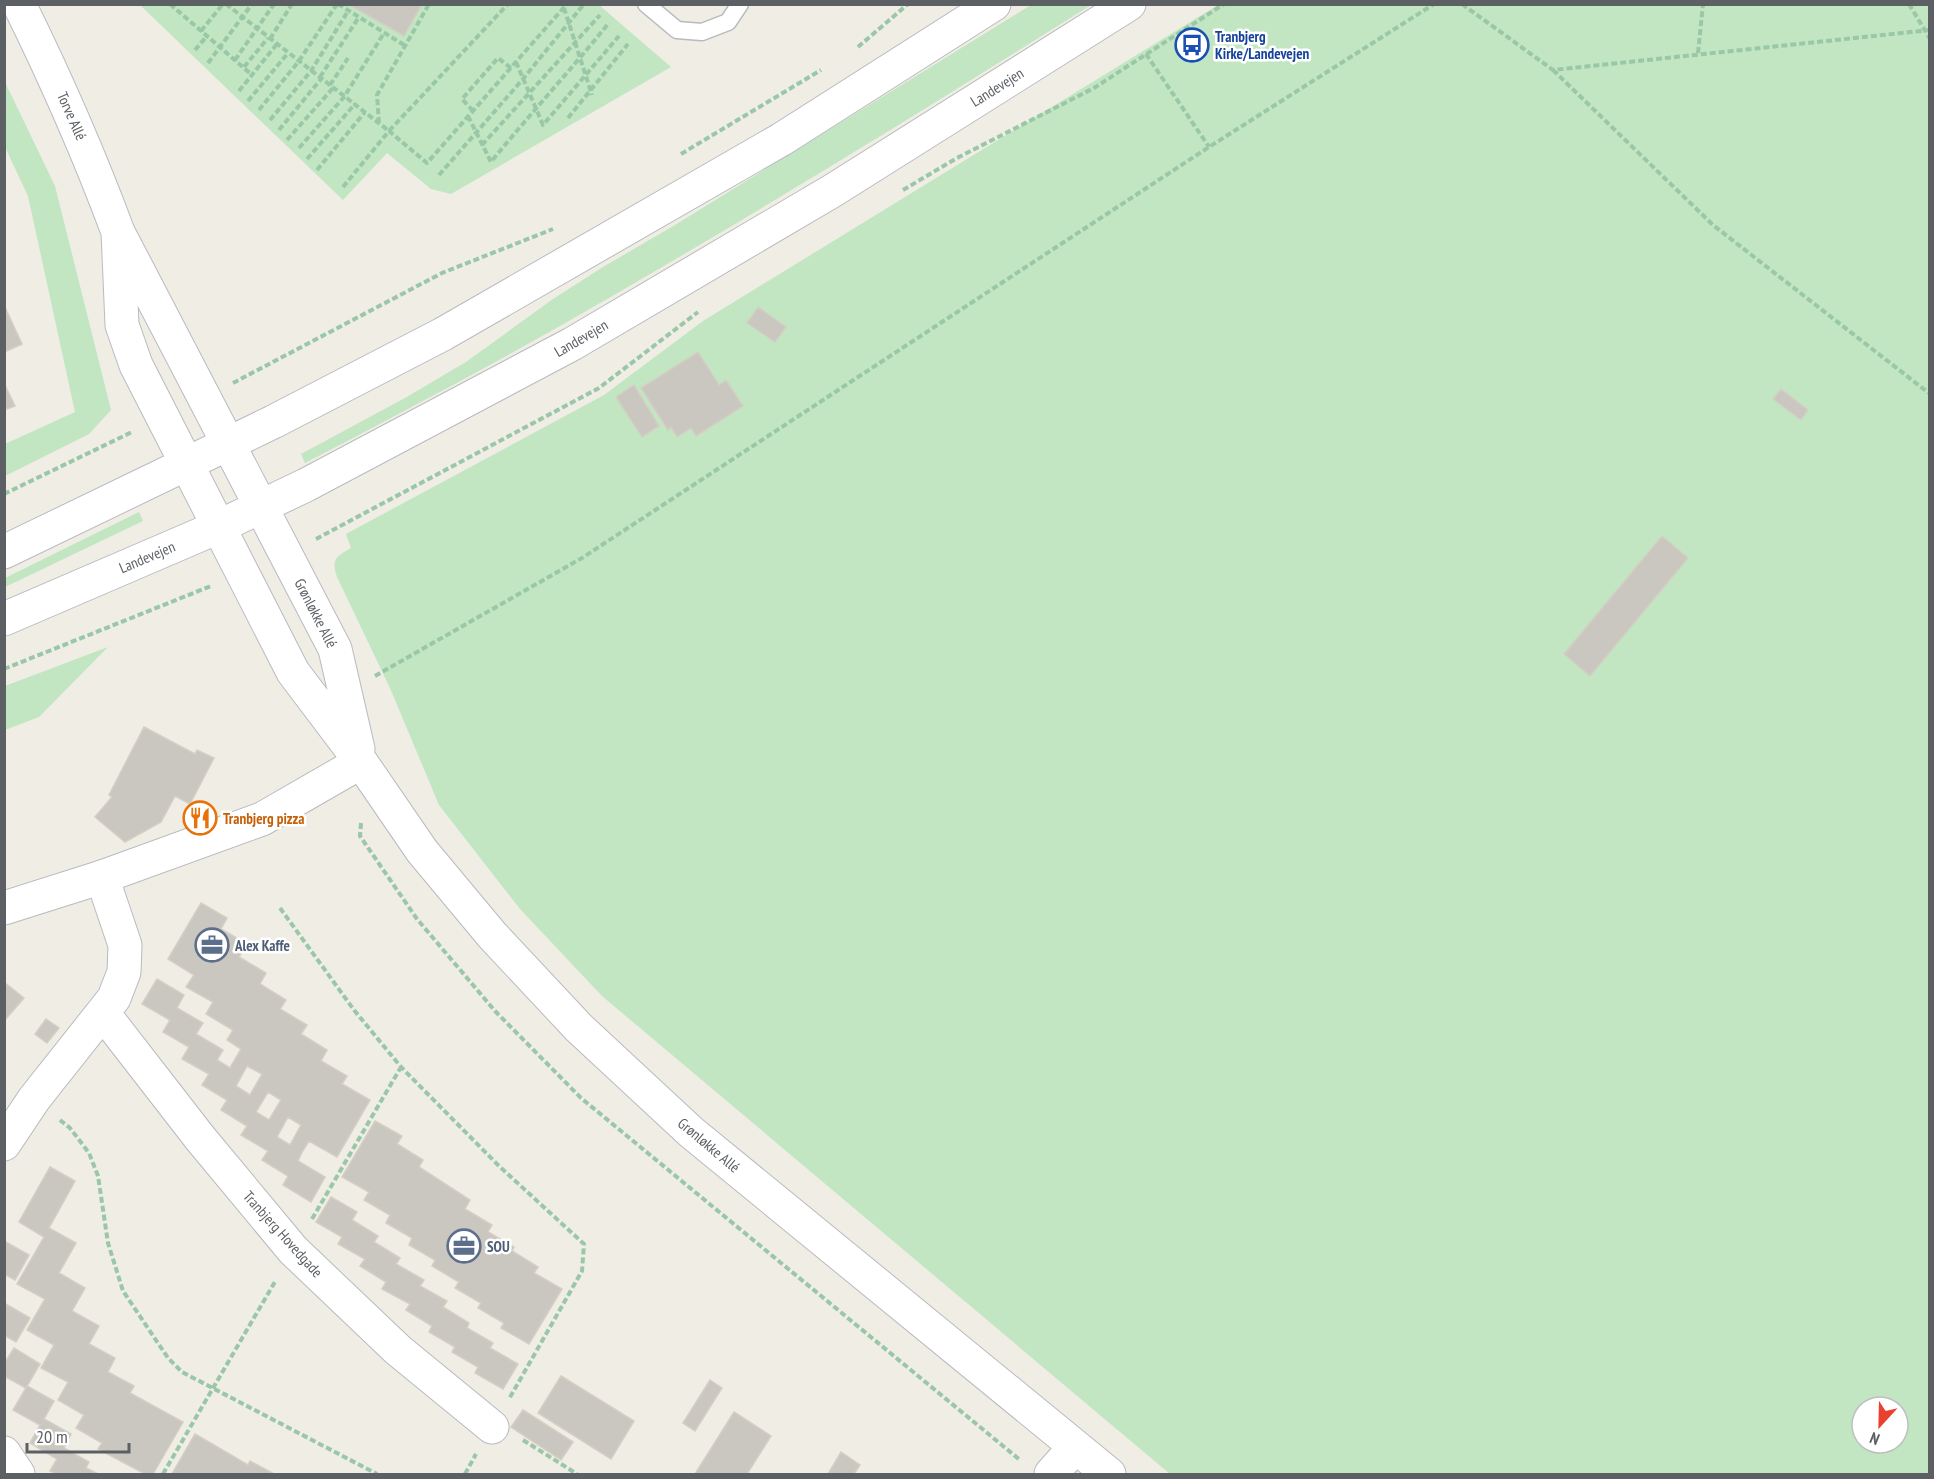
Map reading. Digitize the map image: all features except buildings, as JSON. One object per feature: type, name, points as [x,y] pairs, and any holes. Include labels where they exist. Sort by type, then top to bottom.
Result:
[{"type":"street","name":"Torve Allé","points":[[19,4],[92,159],[118,231],[228,442]]},
{"type":"street","points":[[4,552],[283,417],[443,334],[782,139],[994,4]]},
{"type":"street","name":"Landevejen","points":[[4,619],[306,485],[572,344],[832,190],[1128,4]]},
{"type":"street","name":"Torve Allé","points":[[118,231],[122,325],[136,364],[218,526]]},
{"type":"street","name":"Grønløkke Allé","points":[[228,442],[335,648],[361,762]]},
{"type":"street","name":"Grønløkke Allé","points":[[218,526],[293,672],[361,762],[429,859],[492,935],[579,1028],[691,1132],[1109,1474]]},
{"type":"street","points":[[4,908],[102,877],[262,819],[361,762]]},
{"type":"street","points":[[4,1144],[34,1099],[114,998],[124,972],[125,945],[102,877]]},
{"type":"street","name":"Tranbjerg Hovedgade","points":[[103,1013],[200,1138],[293,1250],[398,1350],[507,1433]]},
{"type":"street","points":[[1051,1474],[1075,1446]]},
{"type":"street","points":[[4,1453],[18,1474]]},
{"type":"lane","points":[[646,4],[677,30],[702,32],[728,22],[740,4]]},
{"type":"path","points":[[170,4],[252,75]]},
{"type":"path","points":[[201,31],[225,4],[355,104],[427,163],[566,6]]},
{"type":"path","points":[[208,63],[252,4]]},
{"type":"path","points":[[235,60],[274,4]]},
{"type":"path","points":[[244,67],[269,38],[292,4]]},
{"type":"path","points":[[259,110],[299,61],[338,4],[404,45]]},
{"type":"path","points":[[379,123],[377,95],[429,4]]},
{"type":"path","points":[[439,175],[523,79],[584,4]]},
{"type":"path","points":[[855,50],[908,4]]},
{"type":"path","points":[[897,193],[957,158],[1094,88],[1224,4]]},
{"type":"path","points":[[345,692],[582,558],[1209,147],[1434,4]]},
{"type":"path","points":[[1462,4],[1553,70],[1713,225],[1929,394]]},
{"type":"path","points":[[1698,53],[1703,4]]},
{"type":"path","points":[[1909,4],[1927,30],[1929,39]]},
{"type":"path","points":[[344,187],[389,131],[508,5]]},
{"type":"path","points":[[566,6],[569,23],[591,93]]},
{"type":"path","points":[[270,120],[311,71],[348,11]]},
{"type":"path","points":[[482,146],[600,15]]},
{"type":"path","points":[[279,130],[321,78],[359,17]]},
{"type":"path","points":[[468,116],[491,162],[535,107],[608,24]]},
{"type":"path","points":[[1553,70],[1927,30]]},
{"type":"path","points":[[298,148],[344,97],[384,33]]},
{"type":"path","points":[[195,50],[207,36]]},
{"type":"path","points":[[516,62],[543,125],[619,36]]},
{"type":"path","points":[[239,91],[277,44]]},
{"type":"path","points":[[568,118],[591,93],[628,44]]},
{"type":"path","points":[[248,101],[288,53]]},
{"type":"path","points":[[1146,54],[1209,147]]},
{"type":"path","points":[[287,140],[332,87],[348,58]]},
{"type":"path","points":[[473,111],[462,99],[498,58],[511,68]]},
{"type":"path","points":[[680,155],[824,69]]},
{"type":"path","points":[[307,159],[355,104]]},
{"type":"path","points":[[318,170],[365,112]]},
{"type":"path","points":[[248,375],[442,273],[557,227]]},
{"type":"path","points":[[331,532],[599,388],[708,306]]},
{"type":"path","points":[[4,494],[114,441]]},
{"type":"path","points":[[4,669],[192,594]]},
{"type":"path","points":[[280,908],[354,1010],[401,1067],[499,1166],[584,1244],[582,1271],[507,1433],[465,1474]]},
{"type":"path","points":[[34,1099],[70,1128],[89,1153],[98,1176],[108,1243],[123,1291],[168,1359],[183,1372],[377,1474]]},
{"type":"path","points":[[507,1433],[578,1474]]},
{"type":"green space","points":[[140,5],[599,5],[671,67],[451,194],[431,189],[387,153],[343,200]]},
{"type":"green space","points":[[1031,5],[1091,5],[831,166],[633,284],[502,358],[305,463],[301,454],[466,362],[553,299],[603,267]]},
{"type":"green space","points":[[1218,5],[1929,5],[1929,1474],[1170,1474],[602,996],[520,909],[439,805],[390,688],[337,577],[336,559],[351,548],[346,534],[604,395],[703,321]]},
{"type":"green space","points":[[5,82],[55,186],[111,410],[89,434],[5,476],[5,444],[75,412],[28,196],[5,147]]},
{"type":"green space","points":[[139,512],[143,521],[5,587],[5,578]]},
{"type":"green space","points":[[108,647],[39,717],[5,730],[5,686]]},
{"type":"place","name":"Tranbjerg Kirke/Landevejen","points":[[1192,45]]},
{"type":"place","name":"Tranbjerg pizza","points":[[200,818]]},
{"type":"place","name":"Alex Kaffe","points":[[212,945]]},
{"type":"place","name":"SOU","points":[[464,1246]]}]
